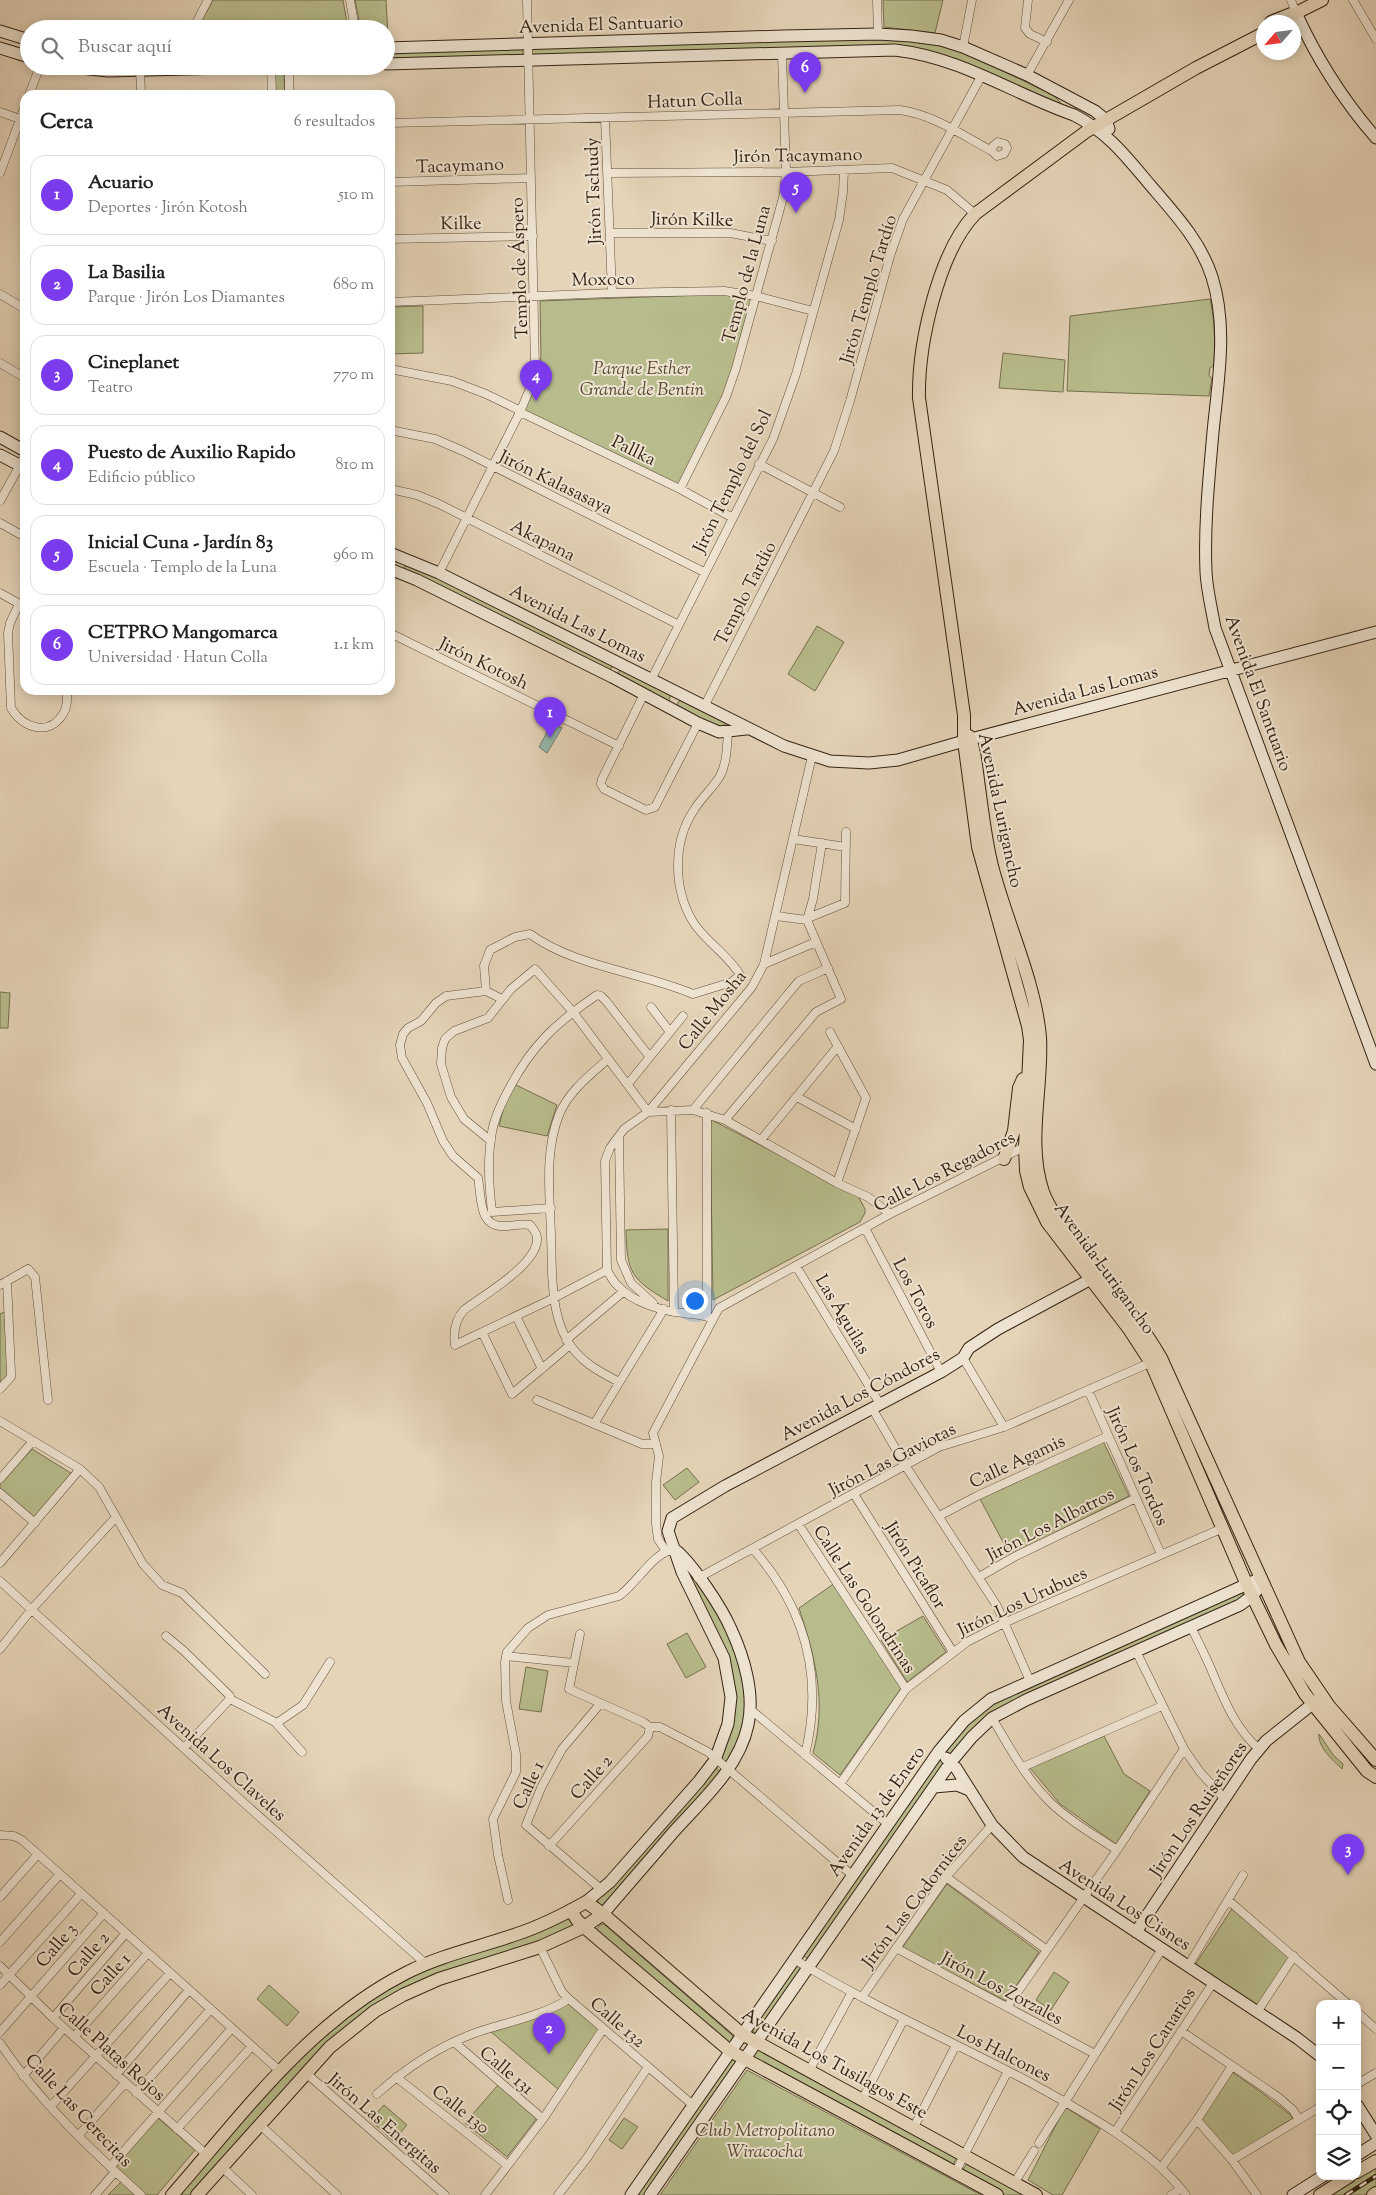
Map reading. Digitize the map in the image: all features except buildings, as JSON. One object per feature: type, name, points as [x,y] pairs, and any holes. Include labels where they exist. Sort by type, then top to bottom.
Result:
[{"type":"main road","points":[[1293,15],[1322,0]]},
{"type":"main road","points":[[1285,15],[1296,13]]},
{"type":"main road","points":[[1096,124],[1183,68],[1256,30]]},
{"type":"main road","points":[[1096,124],[1256,37]]},
{"type":"main road","name":"Avenida Lurigancho","points":[[1096,124],[975,214],[962,229],[949,253],[938,284],[918,381],[920,412],[967,740],[992,867],[1028,1026],[1025,1147],[1028,1181],[1040,1209],[1091,1279],[1156,1360],[1217,1530],[1287,1666],[1317,1701],[1376,1760]]},
{"type":"main road","name":"Avenida Lurigancho","points":[[1011,946],[1039,1028],[1040,1057],[1036,1140],[1040,1180],[1053,1212],[1137,1321],[1262,1581],[1317,1701],[1367,1771],[1376,1777]]},
{"type":"main road","points":[[1004,1159],[1014,1131],[1020,1088],[1028,1068]]},
{"type":"main road","points":[[172,2195],[281,2072],[317,2035],[356,2003],[396,1978],[426,1964],[517,1934],[586,1902]]},
{"type":"main road","name":"Avenida Los Tusilagos Este","points":[[586,1902],[603,1914],[742,2034],[1036,2195]]},
{"type":"main road","points":[[571,1910],[584,1927],[730,2051],[997,2195]]},
{"type":"main road","points":[[197,2195],[306,2073],[344,2034],[375,2012],[403,1995],[439,1979],[540,1947],[584,1927],[603,1914]]},
{"type":"main road","points":[[1361,2170],[1376,2161]]},
{"type":"main road","points":[[1320,2195],[1344,2180]]},
{"type":"street","points":[[198,20],[208,0]]},
{"type":"street","points":[[350,0],[353,20]]},
{"type":"street","name":"Templo de Áspero","points":[[439,573],[521,411],[531,386],[535,368],[527,0]]},
{"type":"street","points":[[877,0],[878,34]]},
{"type":"street","points":[[949,61],[958,46],[972,0]]},
{"type":"street","points":[[1028,0],[1025,28],[1030,34],[1047,42]]},
{"type":"street","points":[[1027,75],[1069,0]]},
{"type":"street","points":[[1291,0],[1310,43],[1331,80],[1376,138]]},
{"type":"street","points":[[1354,0],[1376,40]]},
{"type":"street","points":[[0,31],[20,37]]},
{"type":"street","name":"Avenida El Santuario","points":[[395,48],[878,34],[925,38],[958,46],[1027,75],[1096,124],[1113,141],[1186,229],[1205,260],[1217,295],[1221,327],[1220,370],[1206,510],[1206,574],[1215,628],[1376,1064]]},
{"type":"street","points":[[857,35],[858,52]]},
{"type":"street","points":[[0,48],[20,54]]},
{"type":"street","name":"Avenida El Santuario","points":[[395,64],[895,50],[949,61],[1096,124]]},
{"type":"street","name":"Templo de la Luna","points":[[680,489],[726,397],[784,194],[786,172],[782,54]]},
{"type":"street","points":[[31,90],[37,75]]},
{"type":"street","points":[[141,75],[142,90]]},
{"type":"street","points":[[271,75],[272,90]]},
{"type":"street","points":[[289,75],[289,90]]},
{"type":"street","name":"Jirón Templo Tardío","points":[[813,493],[843,426],[893,246],[903,218],[982,75]]},
{"type":"street","name":"Hatun Colla","points":[[395,123],[900,110],[916,112],[934,119],[992,151]]},
{"type":"street","points":[[0,112],[20,119],[0,173]]},
{"type":"street","name":"Jirón Tschudy","points":[[605,118],[609,174],[612,293]]},
{"type":"street","name":"Jirón Tacaymano","points":[[609,174],[786,172],[892,168],[948,190],[975,214]]},
{"type":"street","name":"Jirón Templo del Sol","points":[[652,680],[704,572],[773,439],[789,393],[842,208],[844,170]]},
{"type":"street","name":"Tacaymano","points":[[395,182],[531,178]]},
{"type":"street","name":"Jirón Kilke","points":[[610,233],[730,233],[772,241]]},
{"type":"street","name":"Kilke","points":[[395,240],[533,236]]},
{"type":"street","name":"Moxoco","points":[[395,302],[612,293],[724,291],[756,296],[813,311]]},
{"type":"street","points":[[0,294],[20,306]]},
{"type":"street","points":[[0,363],[20,375]]},
{"type":"street","name":"Pallka","points":[[395,370],[452,382],[486,394],[680,489],[733,518]]},
{"type":"street","name":"Jirón Kalasasaya","points":[[395,431],[435,439],[704,572]]},
{"type":"street","points":[[0,437],[20,449]]},
{"type":"street","points":[[0,454],[20,462]]},
{"type":"street","points":[[759,464],[840,508]]},
{"type":"street","points":[[0,501],[20,468]]},
{"type":"street","name":"Akapana","points":[[395,490],[417,495],[466,518],[679,624]]},
{"type":"street","name":"Templo Tardio","points":[[704,707],[813,493]]},
{"type":"street","points":[[0,523],[20,535]]},
{"type":"street","name":"Avenida Las Lomas","points":[[395,555],[439,573],[748,729],[812,756],[846,762],[898,760],[1376,632]]},
{"type":"street","points":[[395,569],[403,558]]},
{"type":"street","name":"Avenida Las Lomas","points":[[395,570],[720,732],[748,729]]},
{"type":"street","points":[[0,593],[20,605]]},
{"type":"street","points":[[20,609],[10,623],[9,655],[12,708],[16,716],[29,726],[37,729],[45,727],[59,719],[67,706],[67,695]]},
{"type":"street","name":"Jirón Kotosh","points":[[395,635],[619,746]]},
{"type":"street","points":[[0,656],[9,655]]},
{"type":"street","points":[[612,677],[619,663]]},
{"type":"street","points":[[644,694],[602,779],[601,784],[604,789],[646,810],[651,810],[655,807],[698,722]]},
{"type":"street","points":[[671,708],[678,694]]},
{"type":"street","points":[[486,991],[484,966],[490,950],[515,937],[530,934],[557,951],[626,974],[674,986],[693,994],[732,982],[740,975],[734,964],[692,921],[684,900],[678,861],[680,843],[686,824],[703,796],[720,776],[726,757],[728,731]]},
{"type":"street","name":"Calle Mosha","points":[[607,1270],[605,1160],[610,1148],[629,1125],[648,1112],[752,986],[764,964],[812,756]]},
{"type":"street","points":[[776,916],[807,919],[845,903],[846,832]]},
{"type":"street","points":[[793,839],[846,847]]},
{"type":"street","points":[[725,1120],[816,1012],[841,999],[807,919],[822,843]]},
{"type":"street","points":[[764,964],[816,942]]},
{"type":"street","points":[[491,1141],[464,1119],[451,1096],[441,1064],[445,1039],[454,1031],[488,1018],[502,999],[535,968],[573,1012],[648,1112],[694,1110],[725,1120],[838,1183],[868,1197],[890,1214]]},
{"type":"street","points":[[694,1110],[788,994],[800,982],[828,968]]},
{"type":"street","points":[[502,999],[486,991],[446,996],[436,1003],[421,1021],[408,1028],[403,1034],[400,1045],[402,1058],[427,1103],[443,1141],[453,1156],[478,1178],[484,1215],[488,1223],[493,1226],[523,1223],[530,1225],[538,1236],[537,1244],[524,1265],[464,1310],[459,1316],[453,1336],[455,1345],[554,1298],[607,1270],[616,1285],[623,1292],[661,1309],[710,1318]]},
{"type":"street","points":[[550,1208],[492,1212],[488,1164],[492,1132],[504,1098],[524,1062],[549,1031],[597,995],[601,996],[649,1056]]},
{"type":"street","points":[[651,1007],[670,1032]]},
{"type":"street","points":[[628,1084],[683,1016]]},
{"type":"street","points":[[830,1032],[866,1098],[838,1183]]},
{"type":"street","points":[[761,1140],[838,1046]]},
{"type":"street","points":[[608,1059],[583,1081],[559,1114],[550,1150],[550,1208],[554,1298],[568,1342],[584,1363],[619,1382]]},
{"type":"street","points":[[797,1097],[856,1129]]},
{"type":"street","points":[[671,1110],[674,1312]]},
{"type":"street","points":[[603,1914],[727,1770],[745,1736],[750,1709],[747,1677],[739,1647],[722,1610],[687,1561],[671,1551],[658,1539],[656,1524],[656,1482],[659,1456],[653,1433],[710,1318],[707,1113]]},
{"type":"street","points":[[619,1137],[621,1260],[631,1283],[661,1309]]},
{"type":"street","name":"Calle Los Regadores","points":[[710,1318],[719,1308],[890,1214],[1004,1159],[1036,1140]]},
{"type":"street","name":"Los Toros","points":[[865,1228],[942,1372]]},
{"type":"street","name":"Las Águilas","points":[[796,1266],[876,1406],[905,1465],[979,1577],[1006,1622],[1030,1681]]},
{"type":"street","points":[[0,1389],[11,1377],[8,1308],[3,1283],[28,1269],[35,1278],[48,1400]]},
{"type":"street","name":"Avenida Los Cóndores","points":[[671,1551],[668,1531],[669,1524],[672,1518],[683,1509],[942,1372],[963,1358],[969,1348],[998,1329],[1091,1279]]},
{"type":"street","points":[[482,1332],[512,1394],[542,1369],[568,1342],[623,1292]]},
{"type":"street","points":[[0,1312],[8,1308]]},
{"type":"street","points":[[594,1424],[661,1309]]},
{"type":"street","points":[[516,1316],[542,1369]]},
{"type":"street","points":[[963,1358],[1004,1427]]},
{"type":"street","name":"Jirón Las Gaviotas","points":[[698,1578],[905,1465],[960,1439],[1004,1427],[1156,1360]]},
{"type":"street","name":"Jirón Los Tordos","points":[[1088,1390],[1161,1554]]},
{"type":"street","points":[[537,1400],[642,1444],[656,1444]]},
{"type":"street","points":[[0,1421],[80,1469],[99,1487],[143,1564],[156,1580],[182,1593],[251,1663],[265,1674]]},
{"type":"street","name":"Calle Agamis","points":[[939,1516],[977,1496],[1108,1436]]},
{"type":"street","points":[[0,1479],[33,1441]]},
{"type":"street","points":[[0,1563],[80,1469]]},
{"type":"street","points":[[0,1493],[35,1523]]},
{"type":"street","name":"Jirón Picaflor","points":[[854,1494],[953,1652]]},
{"type":"street","name":"Jirón Los Albatros","points":[[979,1577],[1014,1557],[1136,1498]]},
{"type":"street","points":[[0,1649],[31,1610],[116,1517]]},
{"type":"street","name":"Calle Las Golondrinas","points":[[799,1524],[906,1690]]},
{"type":"street","name":"Jirón Los Urubues","points":[[840,1784],[906,1690],[953,1652],[1006,1622],[1217,1530]]},
{"type":"street","points":[[753,1549],[775,1576],[789,1600],[806,1642],[813,1704],[805,1755]]},
{"type":"street","points":[[508,1900],[498,1855],[494,1820],[516,1772],[516,1754],[506,1700],[506,1656],[519,1638],[538,1620],[561,1610],[619,1596],[634,1583],[659,1555],[671,1551]]},
{"type":"street","points":[[586,1902],[602,1890],[699,1782],[715,1760],[730,1720],[730,1684],[721,1652],[671,1551]]},
{"type":"street","name":"Avenida Los Claveles","points":[[0,1581],[426,1964]]},
{"type":"street","name":"Avenida 13 de Enero","points":[[650,2195],[951,1762],[972,1736],[992,1718],[1026,1700],[1240,1605],[1250,1591],[1262,1581]]},
{"type":"street","name":"Avenida 13 de Enero","points":[[631,2195],[794,1959],[848,1872],[888,1824],[939,1751],[964,1721],[991,1699],[1030,1681],[1250,1591]]},
{"type":"street","points":[[1191,1627],[1233,1720],[1259,1749]]},
{"type":"street","points":[[580,1634],[569,1689],[643,1722],[650,1727],[660,1728],[708,1752],[715,1760],[848,1872]]},
{"type":"street","points":[[166,1636],[217,1682],[230,1696],[230,1699],[277,1723],[302,1752]]},
{"type":"street","points":[[1136,1651],[1184,1749],[1200,1772],[1224,1798]]},
{"type":"street","points":[[506,1656],[574,1663]]},
{"type":"street","points":[[277,1723],[303,1705],[330,1662]]},
{"type":"street","points":[[184,1748],[230,1699]]},
{"type":"street","name":"Jirón Los Ruiseñores","points":[[1136,1932],[1224,1798],[1259,1749],[1317,1701]]},
{"type":"street","name":"Calle 1","points":[[600,1704],[562,1749],[541,1788],[526,1825],[602,1890]]},
{"type":"street","points":[[1023,1767],[1162,1706]]},
{"type":"street","points":[[750,1709],[888,1824]]},
{"type":"street","points":[[992,1718],[1039,1789],[1058,1809],[1117,1850]]},
{"type":"street","name":"Calle 2","points":[[549,1846],[648,1736],[650,1727]]},
{"type":"street","points":[[1007,2007],[1117,1850],[1184,1749]]},
{"type":"street","name":"Avenida Los Cisnes","points":[[939,1751],[951,1762],[992,1825],[1023,1857],[1214,1983],[1316,2053]]},
{"type":"street","points":[[934,1787],[958,1785],[969,1790]]},
{"type":"street","name":"Jirón Las Codornices","points":[[862,1997],[946,1877],[992,1825]]},
{"type":"street","points":[[0,1835],[14,1836],[38,1854],[281,2072]]},
{"type":"street","points":[[0,1897],[38,1854]]},
{"type":"street","points":[[0,1942],[60,1874]]},
{"type":"street","name":"Jirón Los Canarios","points":[[1188,1966],[1243,1875]]},
{"type":"street","points":[[946,1877],[1047,1950]]},
{"type":"street","points":[[0,1985],[82,1894]]},
{"type":"street","points":[[1228,1900],[1344,2000]]},
{"type":"street","name":"Calle 3","points":[[0,2032],[104,1913]]},
{"type":"street","name":"Calle 2","points":[[52,2018],[126,1933]]},
{"type":"street","name":"Calle 132","points":[[540,1947],[562,1992],[694,2106]]},
{"type":"street","name":"Jirón Los Zorzales","points":[[896,1948],[1095,2054]]},
{"type":"street","points":[[1039,2143],[1162,1949]]},
{"type":"street","name":"Calle 1","points":[[74,2037],[148,1953]]},
{"type":"street","points":[[1257,2012],[1294,1956]]},
{"type":"street","name":"Los Halcones","points":[[794,1959],[852,1992],[1065,2102],[1115,2132],[1160,2168],[1184,2192]]},
{"type":"street","name":"Calle Platas Rojos","points":[[0,1966],[52,2018],[206,2156]]},
{"type":"street","points":[[51,2106],[170,1973]]},
{"type":"street","name":"Jirón Los Canarios","points":[[1115,2132],[1214,1983]]},
{"type":"street","points":[[116,2075],[189,1990]]},
{"type":"street","points":[[809,2071],[852,1992]]},
{"type":"street","points":[[377,2094],[424,2056],[474,2033],[545,2011],[569,1999]]},
{"type":"street","points":[[136,2093],[211,2009]]},
{"type":"street","points":[[1361,2016],[1376,2029]]},
{"type":"street","points":[[862,2100],[904,2019]]},
{"type":"street","points":[[24,2076],[64,2028]]},
{"type":"street","points":[[95,2195],[112,2169],[157,2111],[232,2028]]},
{"type":"street","points":[[486,2194],[543,2119],[603,2029]]},
{"type":"street","points":[[1181,2031],[1286,2103],[1300,2120]]},
{"type":"street","name":"Calle 131","points":[[454,2042],[543,2119]]},
{"type":"street","name":"Calle Las Cerecitas","points":[[0,2043],[24,2076],[78,2136],[141,2195]]},
{"type":"street","points":[[914,2127],[956,2045]]},
{"type":"street","points":[[177,2130],[252,2046]]},
{"type":"street","points":[[1160,2168],[1197,2120],[1232,2066]]},
{"type":"street","points":[[558,2195],[587,2158],[648,2067]]},
{"type":"street","points":[[955,2173],[1008,2071]]},
{"type":"street","name":"Jirón Las Energitas","points":[[306,2073],[445,2195]]},
{"type":"street","points":[[1361,2082],[1376,2073]]},
{"type":"street","name":"Calle 130","points":[[396,2077],[507,2165]]},
{"type":"street","points":[[78,2136],[125,2083]]},
{"type":"street","points":[[1232,2160],[1316,2110]]},
{"type":"street","points":[[1361,2111],[1376,2135]]},
{"type":"street","points":[[1197,2120],[1232,2160],[1257,2195]]},
{"type":"street","points":[[260,2125],[337,2195]]},
{"type":"street","points":[[1361,2152],[1376,2143]]},
{"type":"street","points":[[1015,2182],[1034,2151]]},
{"type":"street","points":[[222,2167],[252,2195]]},
{"type":"street","points":[[1293,2195],[1317,2180]]},
{"type":"street","points":[[1171,2195],[1184,2192]]},
{"type":"green space","points":[[213,0],[343,0],[346,20],[202,20]]},
{"type":"green space","points":[[355,0],[386,0],[387,20],[359,20]]},
{"type":"green space","points":[[883,0],[943,0],[935,33],[884,27]]},
{"type":"green space","points":[[850,38],[910,39],[959,50],[1053,95],[1061,103],[1060,106],[930,53],[532,55],[531,50],[534,48]]},
{"type":"green space","points":[[521,47],[524,56],[395,61],[395,51]]},
{"type":"green space","points":[[274,75],[284,75],[285,90],[275,90]]},
{"type":"green space","name":"Parque Esther Grande de Bentin","points":[[726,294],[752,298],[735,365],[721,403],[679,486],[524,411],[536,384],[541,357],[540,301]]},
{"type":"green space","points":[[1210,299],[1214,323],[1214,365],[1210,368],[1209,375],[1212,379],[1209,396],[1067,391],[1070,316]]},
{"type":"green space","points":[[423,306],[423,353],[395,354],[395,307]]},
{"type":"green space","points":[[1003,353],[1065,360],[1063,392],[999,388]]},
{"type":"green space","points":[[409,562],[611,663],[612,667],[609,671],[404,569],[405,564]]},
{"type":"green space","points":[[817,626],[844,642],[815,691],[788,674]]},
{"type":"green space","points":[[623,669],[671,693],[669,701],[666,702],[618,676],[619,671]]},
{"type":"green space","points":[[681,700],[725,722],[725,725],[718,729],[677,706]]},
{"type":"green space","points":[[0,992],[10,993],[8,1028],[0,1028]]},
{"type":"green space","points":[[514,1084],[557,1105],[547,1136],[499,1126],[505,1103]]},
{"type":"green space","points":[[710,1119],[858,1196],[865,1209],[860,1222],[713,1300]]},
{"type":"green space","points":[[668,1229],[668,1301],[646,1287],[634,1273],[628,1256],[626,1230]]},
{"type":"green space","points":[[6,1311],[9,1376],[0,1386],[0,1314]]},
{"type":"green space","points":[[1103,1441],[1129,1496],[1010,1555],[980,1499]]},
{"type":"green space","points":[[32,1449],[74,1475],[34,1519],[0,1488],[0,1484]]},
{"type":"green space","points":[[687,1468],[699,1482],[675,1500],[663,1485]]},
{"type":"green space","points":[[681,1560],[713,1602],[733,1640],[747,1699],[741,1736],[727,1762],[721,1759],[735,1696]]},
{"type":"green space","points":[[835,1583],[902,1687],[840,1775],[813,1753],[819,1716],[819,1698],[810,1644],[799,1608]]},
{"type":"green space","points":[[1239,1593],[1243,1594],[1245,1599],[1025,1697],[950,1756],[945,1751],[952,1738],[991,1704]]},
{"type":"green space","points":[[923,1616],[946,1652],[907,1682],[881,1640]]},
{"type":"green space","points":[[687,1633],[706,1667],[686,1678],[667,1644]]},
{"type":"green space","points":[[526,1667],[548,1671],[541,1712],[519,1709]]},
{"type":"green space","points":[[1319,1734],[1334,1756],[1343,1764],[1342,1769],[1323,1749]]},
{"type":"green space","points":[[1104,1736],[1124,1774],[1150,1791],[1116,1844],[1060,1804],[1030,1768]]},
{"type":"green space","points":[[940,1757],[945,1761],[810,1959],[803,1956]]},
{"type":"green space","points":[[715,1767],[721,1772],[602,1906],[597,1901],[598,1899]]},
{"type":"green space","points":[[947,1884],[1039,1952],[1006,2001],[902,1948]]},
{"type":"green space","points":[[1233,1907],[1291,1956],[1256,2007],[1195,1965]]},
{"type":"green space","points":[[569,1917],[574,1925],[572,1929],[409,1989],[284,2090],[191,2195],[176,2195],[304,2053],[352,2010],[430,1967]]},
{"type":"green space","points":[[601,1924],[605,1925],[733,2036],[730,2044],[595,1931]]},
{"type":"green space","points":[[795,1965],[801,1969],[757,2034],[751,2030]]},
{"type":"green space","points":[[1054,1972],[1069,1982],[1051,2010],[1036,2000]]},
{"type":"green space","points":[[269,1985],[299,2012],[287,2026],[257,1999]]},
{"type":"green space","points":[[569,2003],[599,2029],[559,2090],[490,2031],[547,2014]]},
{"type":"green space","points":[[757,2049],[956,2158],[953,2166],[751,2058]]},
{"type":"green space","points":[[731,2058],[737,2061],[646,2195],[634,2195]]},
{"type":"green space","name":"Club Metropolitano Wiracocha","points":[[747,2070],[966,2187],[981,2195],[660,2195]]},
{"type":"green space","points":[[1232,2072],[1292,2116],[1292,2119],[1232,2156],[1201,2120]]},
{"type":"green space","points":[[498,2085],[537,2118],[507,2157],[465,2123]]},
{"type":"green space","points":[[384,2105],[407,2125],[393,2141],[370,2120]]},
{"type":"green space","points":[[1065,2107],[1100,2129],[1062,2195],[1053,2195],[1028,2180]]},
{"type":"green space","points":[[158,2118],[195,2150],[157,2195],[146,2195],[114,2165]]},
{"type":"green space","points":[[624,2118],[638,2127],[622,2149],[609,2140]]},
{"type":"green space","points":[[967,2164],[1029,2195],[1004,2195],[963,2174],[962,2170]]},
{"type":"green space","points":[[1376,2165],[1376,2188],[1365,2195],[1327,2195],[1352,2180],[1361,2180],[1361,2174]]},
{"type":"green space","points":[[123,2180],[137,2195],[108,2195]]},
{"type":"water","points":[[552,723],[562,728],[547,753],[539,747]]},
{"type":"railway","points":[[1346,2195],[1376,2176]]},
{"type":"place","name":"CETPRO Mangomarca","points":[[805,93]]},
{"type":"place","name":"Inicial Cuna - Jardín 83","points":[[796,213]]},
{"type":"place","name":"Puesto de Auxilio Rapido","points":[[536,401]]},
{"type":"place","name":"Acuario","points":[[550,738]]},
{"type":"place","name":"Cineplanet","points":[[1348,1875]]},
{"type":"place","name":"La Basilia","points":[[549,2054]]}]
